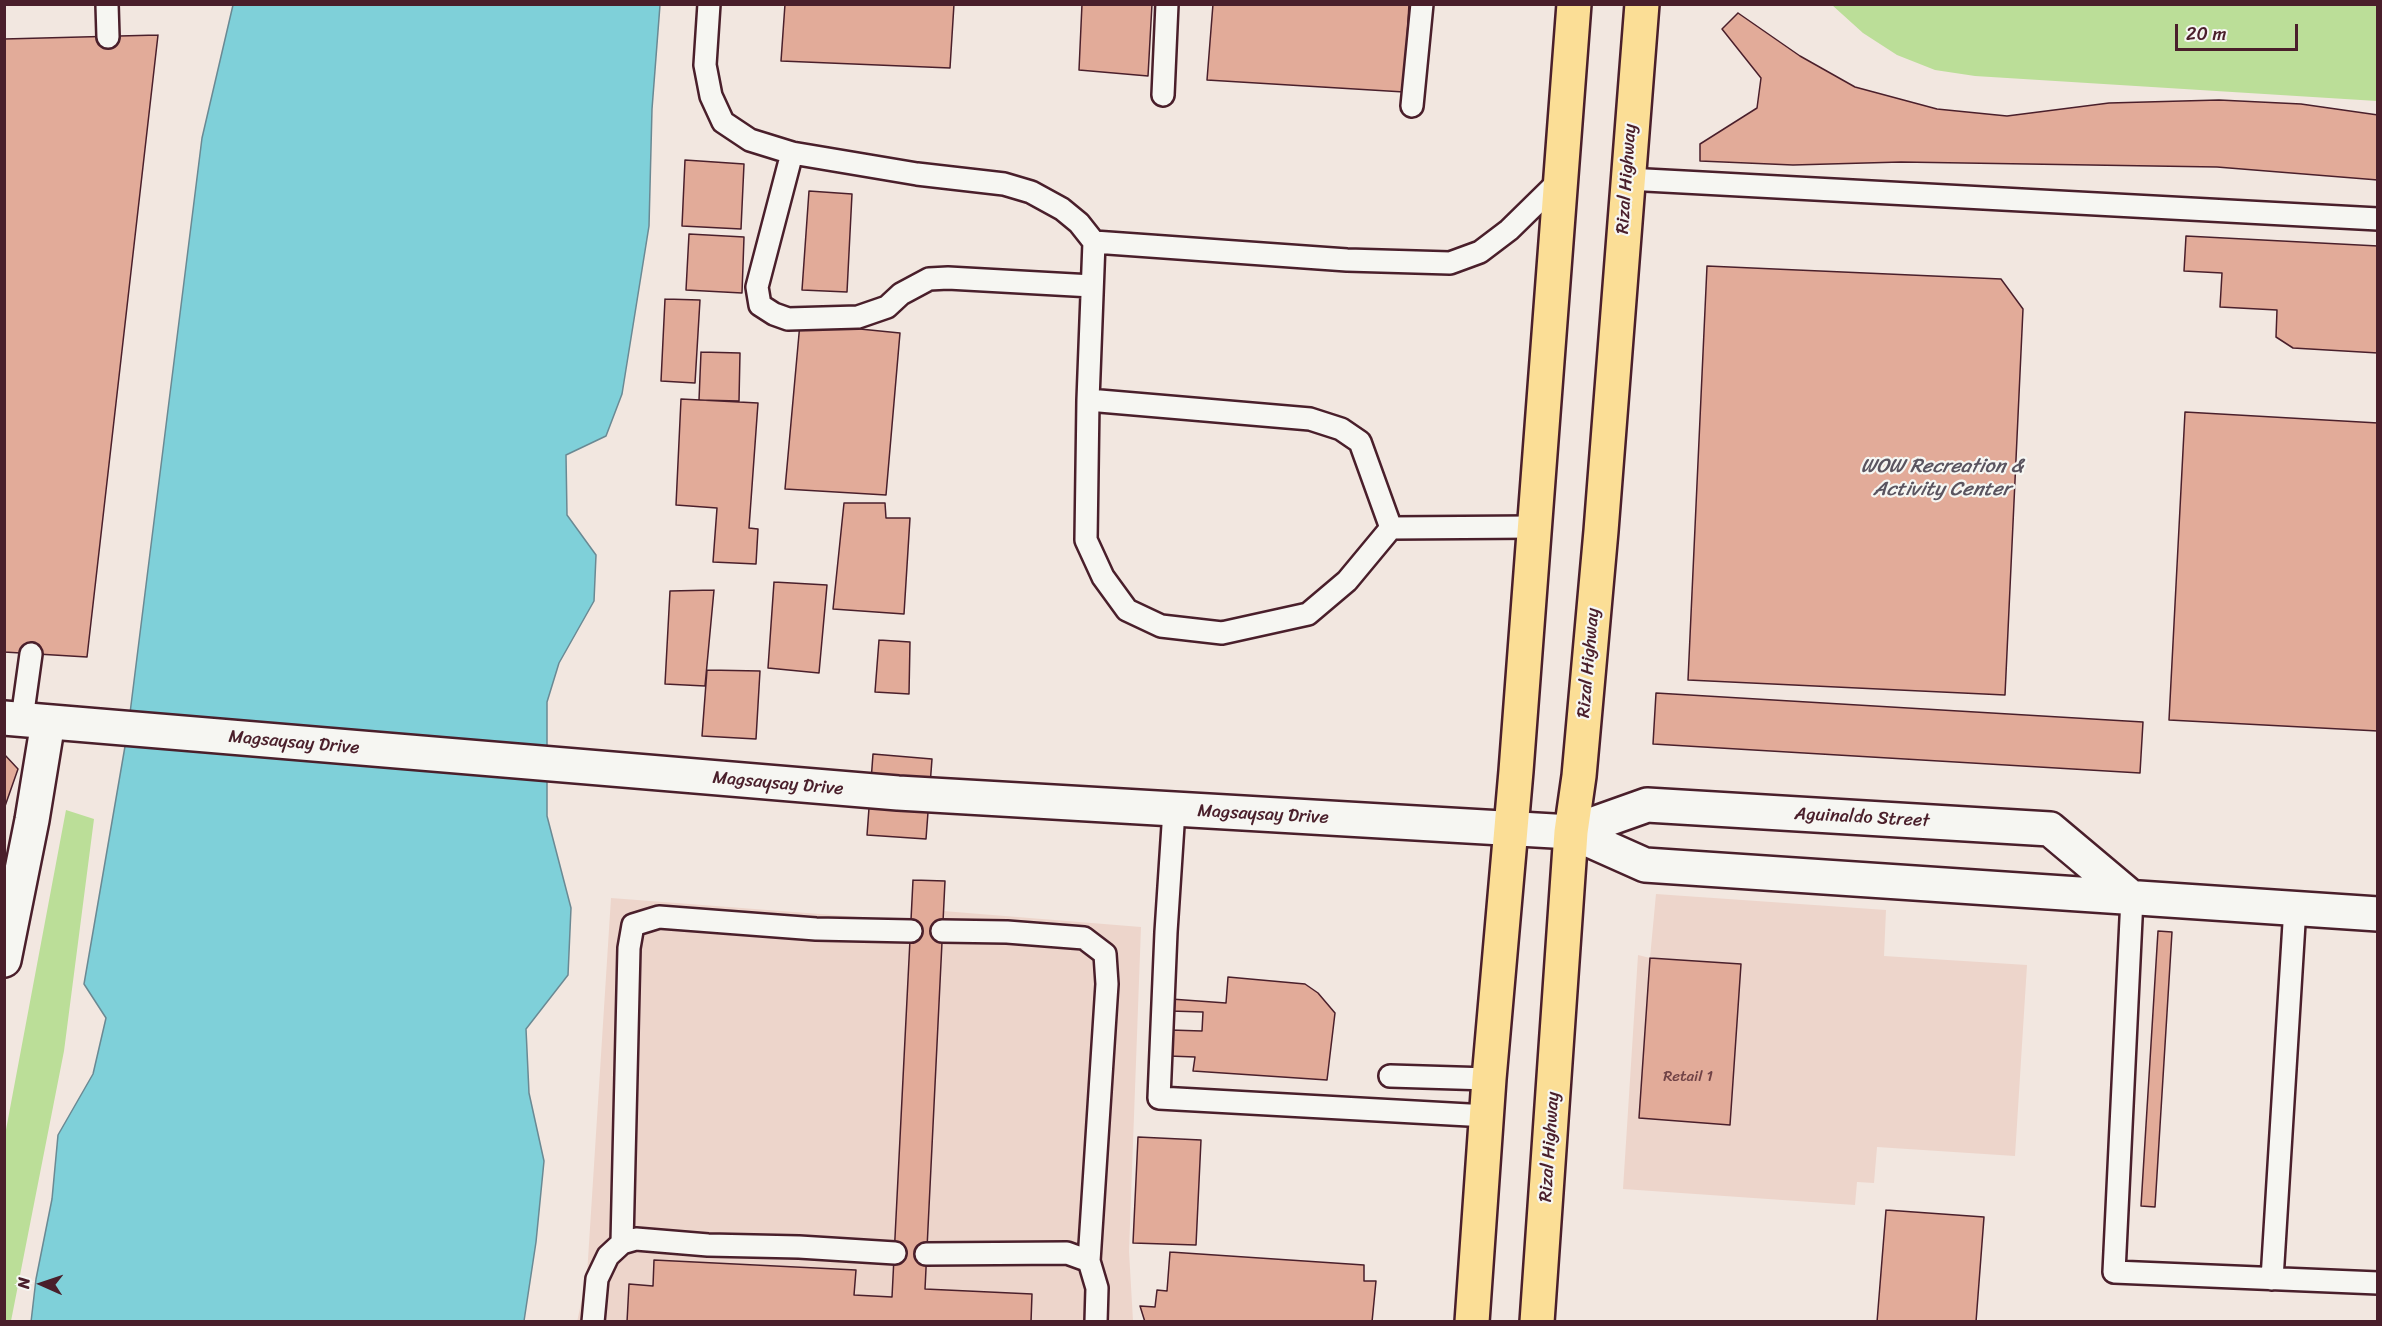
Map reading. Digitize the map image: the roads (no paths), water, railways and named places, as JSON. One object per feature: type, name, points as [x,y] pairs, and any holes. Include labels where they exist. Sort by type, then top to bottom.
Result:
[{"type":"main road","points":[[1472,1322],[1574,4]]},
{"type":"main road","name":"Rizal Highway","points":[[1536,1322],[1566,932],[1571,832],[1579,776],[1601,531],[1642,4]]},
{"type":"main road","points":[[4,960],[32,820],[25,720]]},
{"type":"main road","name":"Magsaysay Drive","points":[[25,720],[898,793],[1510,829]]},
{"type":"main road","name":"Aguinaldo Street","points":[[1571,832],[1647,805],[2050,829],[2132,898]]},
{"type":"main road","name":"Aguinaldo Street","points":[[1510,829],[1571,832],[1645,865],[2378,914]]},
{"type":"lane","points":[[107,4],[108,37]]},
{"type":"lane","points":[[709,4],[705,65],[711,96],[723,122],[750,140],[792,153],[917,174],[1004,184],[1032,192],[1062,208],[1079,223],[1094,242],[1086,540],[1103,577],[1127,609],[1161,626],[1222,633],[1308,614],[1347,582],[1391,528]]},
{"type":"lane","points":[[1163,95],[1167,4]]},
{"type":"lane","points":[[1412,106],[1422,4]]},
{"type":"lane","points":[[792,153],[758,287],[760,305],[774,314],[788,320],[858,317],[886,307],[901,294],[929,279],[948,278],[1092,286]]},
{"type":"lane","points":[[1627,179],[2378,219]]},
{"type":"lane","points":[[1094,242],[1347,260],[1450,262],[1480,252],[1509,230],[1559,181]]},
{"type":"lane","points":[[1088,400],[1310,419],[1341,429],[1360,442],[1391,528]]},
{"type":"lane","points":[[1391,528],[1534,527]]},
{"type":"lane","points":[[25,720],[31,654]]},
{"type":"lane","points":[[1174,810],[1159,1098],[1487,1116]]},
{"type":"lane","points":[[2132,898],[2114,1272],[2378,1283]]},
{"type":"lane","points":[[2272,1279],[2295,907]]},
{"type":"lane","points":[[622,1243],[629,948],[633,925],[659,917],[816,929],[911,931]]},
{"type":"lane","points":[[942,932],[1007,932],[1084,938],[1105,954],[1107,984],[1089,1261],[1097,1288],[1096,1322]]},
{"type":"lane","points":[[1390,1076],[1489,1080]]},
{"type":"lane","points":[[593,1322],[597,1279],[608,1256],[622,1243],[636,1239],[708,1245],[895,1253]]},
{"type":"lane","points":[[926,1254],[1067,1253],[1089,1261]]},
{"type":"water","points":[[233,5],[660,5],[652,109],[649,226],[622,394],[606,436],[566,455],[567,515],[596,555],[594,601],[559,663],[547,702],[547,816],[571,908],[568,975],[526,1029],[529,1093],[544,1161],[536,1242],[524,1321],[31,1322],[36,1279],[52,1199],[58,1135],[93,1074],[106,1018],[84,984],[128,729],[202,138]]},
{"type":"water label","name":"WOW Recreation & Activity Center","points":[[1942,478]]}]
